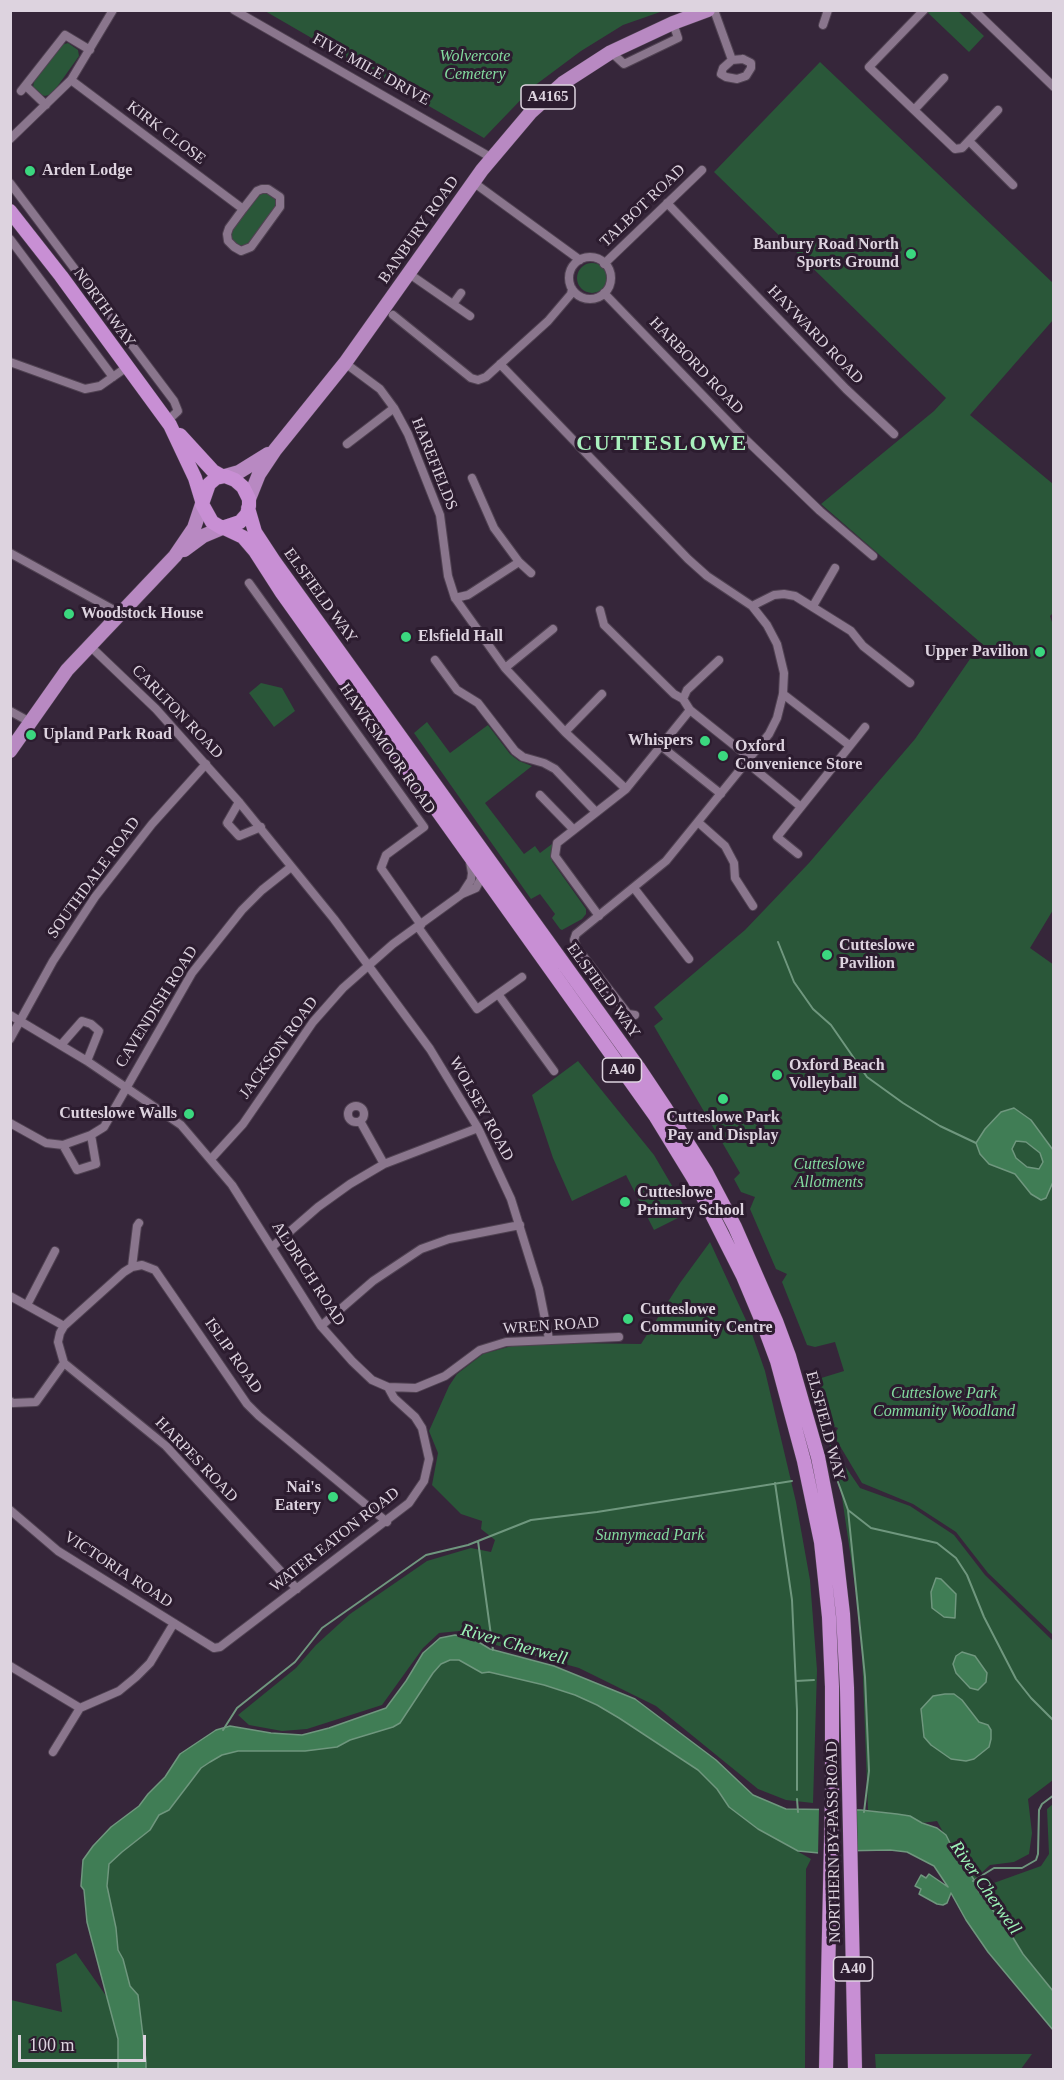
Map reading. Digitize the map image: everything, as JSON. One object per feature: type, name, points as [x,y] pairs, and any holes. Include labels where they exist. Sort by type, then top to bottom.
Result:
[{"type":"highway","name":"NORTH WAY","points":[[10,211],[61,276],[169,423],[213,471],[223,476]]},
{"type":"highway","name":"NORTH WAY","points":[[169,423],[195,478],[202,503]]},
{"type":"highway","points":[[223,476],[239,483],[249,504],[245,517],[240,522],[223,528],[212,522],[202,503],[209,484],[223,476]]},
{"type":"highway","name":"ELSFIELD WAY","points":[[249,504],[255,532],[268,553],[661,1101],[706,1172],[735,1227],[789,1356],[818,1457],[835,1544],[836,1616]]},
{"type":"highway","name":"ELSFIELD WAY","points":[[223,528],[243,537],[255,551],[282,593],[656,1117],[694,1179],[742,1276],[777,1361],[804,1461],[836,1616]]},
{"type":"highway","name":"NORTHERN BY-PASS ROAD","points":[[836,1616],[847,1688],[855,2070]]},
{"type":"highway","name":"NORTHERN BY-PASS ROAD","points":[[826,2070],[832,1688],[836,1616]]},
{"type":"main road","name":"BANBURY ROAD","points":[[249,504],[259,474],[275,450],[345,363],[473,182],[531,112],[555,90],[611,52],[673,23],[708,10]]},
{"type":"main road","name":"BANBURY ROAD","points":[[223,476],[247,467],[275,450]]},
{"type":"main road","points":[[10,751],[67,670],[175,556],[194,528],[202,503]]},
{"type":"main road","points":[[175,556],[203,536],[223,528]]},
{"type":"street","points":[[10,138],[71,80],[113,10]]},
{"type":"street","name":"FIVE MILE DRIVE","points":[[234,10],[492,158]]},
{"type":"street","points":[[714,10],[732,60]]},
{"type":"street","points":[[823,25],[828,10]]},
{"type":"street","points":[[924,10],[869,67],[955,149],[962,148],[998,110]]},
{"type":"street","points":[[974,10],[1053,87]]},
{"type":"street","points":[[46,105],[24,89],[66,32],[90,50]]},
{"type":"street","points":[[914,110],[944,78]]},
{"type":"street","name":"KIRK CLOSE","points":[[71,80],[243,209]]},
{"type":"street","points":[[969,141],[1013,185]]},
{"type":"street","name":"TALBOT ROAD","points":[[604,264],[702,170]]},
{"type":"street","points":[[473,182],[580,260]]},
{"type":"street","points":[[10,183],[174,401],[177,411],[169,423]]},
{"type":"street","points":[[262,189],[274,192],[280,197],[280,207],[251,248],[241,251],[228,241],[227,234],[243,209],[257,191],[262,189]]},
{"type":"street","name":"HAYWARD ROAD","points":[[667,203],[846,390],[894,434]]},
{"type":"street","points":[[10,239],[113,377]]},
{"type":"street","points":[[592,257],[604,264],[609,271],[610,278],[604,293],[595,298],[587,299],[572,290],[569,282],[570,270],[580,260],[592,257]]},
{"type":"street","points":[[408,273],[470,316]]},
{"type":"street","points":[[393,315],[471,378],[478,380],[486,377],[558,311],[572,290]]},
{"type":"street","points":[[453,304],[461,293]]},
{"type":"street","name":"HARBORD ROAD","points":[[604,293],[749,443],[820,512],[873,556]]},
{"type":"street","points":[[10,362],[86,389],[100,386],[127,367]]},
{"type":"street","name":"HAREFIELDS","points":[[345,363],[380,389],[394,408],[408,434],[440,515],[448,576],[454,598],[505,668],[565,732],[626,789]]},
{"type":"street","points":[[500,364],[688,559],[707,576],[752,606],[767,625],[777,644],[784,673],[783,694],[777,718],[769,734],[699,823],[666,861],[576,934],[574,940],[577,948],[628,1014],[636,1015]]},
{"type":"street","points":[[347,444],[394,408]]},
{"type":"street","points":[[472,478],[494,528],[519,562],[531,573]]},
{"type":"street","points":[[10,553],[119,615]]},
{"type":"street","points":[[454,598],[468,595],[519,562]]},
{"type":"street","points":[[813,606],[835,568]]},
{"type":"street","name":"HAWKSMOOR ROAD","points":[[249,583],[424,827],[386,855],[381,868],[419,926]]},
{"type":"street","points":[[752,606],[774,595],[795,596],[850,631],[863,646],[910,683]]},
{"type":"street","points":[[600,610],[604,625],[674,694],[683,699],[690,710],[801,807]]},
{"type":"street","points":[[505,668],[553,629]]},
{"type":"street","name":"CARLTON ROAD","points":[[90,645],[156,710],[206,764],[261,827],[334,919]]},
{"type":"street","points":[[435,660],[458,690],[478,703],[514,751],[523,757],[555,769],[596,812]]},
{"type":"street","points":[[683,699],[687,690],[719,660]]},
{"type":"street","points":[[565,732],[602,694]]},
{"type":"street","points":[[783,694],[849,746]]},
{"type":"street","points":[[599,916],[555,856],[557,843],[626,789],[690,710]]},
{"type":"street","points":[[10,711],[30,722]]},
{"type":"street","points":[[798,854],[777,837],[865,727]]},
{"type":"street","points":[[661,746],[721,794]]},
{"type":"street","name":"SOUTHDALE ROAD","points":[[10,1039],[53,961],[95,897],[152,824],[206,764]]},
{"type":"street","points":[[540,795],[573,829]]},
{"type":"street","points":[[239,802],[227,824],[239,836],[261,827]]},
{"type":"street","points":[[699,823],[725,846],[734,863],[735,879],[753,906]]},
{"type":"street","points":[[462,894],[471,880],[469,856]]},
{"type":"street","points":[[483,876],[486,858]]},
{"type":"street","name":"CAVENDISH ROAD","points":[[91,1135],[104,1127],[192,973],[242,910],[262,890],[291,867]]},
{"type":"street","name":"JACKSON ROAD","points":[[211,1158],[243,1124],[313,1022],[367,965],[462,894],[476,888],[483,876]]},
{"type":"street","points":[[634,888],[689,959]]},
{"type":"street","name":"WOLSEY ROAD","points":[[334,919],[430,1049],[478,1128],[520,1225],[539,1289],[549,1339]]},
{"type":"street","points":[[419,926],[477,1009],[522,977]]},
{"type":"street","points":[[498,994],[554,1071]]},
{"type":"street","name":"ALDRICH ROAD","points":[[10,1015],[87,1061],[181,1125],[232,1185],[321,1326],[372,1380],[388,1387],[394,1398],[415,1417],[422,1428]]},
{"type":"street","points":[[61,1045],[82,1021],[91,1024],[99,1031],[87,1061]]},
{"type":"street","points":[[360,1121],[384,1164]]},
{"type":"street","points":[[10,1123],[46,1143],[63,1145],[91,1135],[96,1164],[77,1170],[63,1145]]},
{"type":"street","points":[[272,1247],[326,1201],[384,1164],[478,1128]]},
{"type":"street","points":[[10,1401],[13,1403],[36,1402],[64,1363],[58,1342],[64,1326],[132,1267],[139,1223]]},
{"type":"street","points":[[321,1326],[374,1281],[421,1249],[449,1239],[520,1225]]},
{"type":"street","points":[[27,1305],[55,1251]]},
{"type":"street","name":"ISLIP ROAD","points":[[132,1267],[142,1265],[155,1270],[247,1404],[387,1522]]},
{"type":"street","points":[[10,1296],[64,1326]]},
{"type":"street","name":"WREN ROAD","points":[[388,1387],[416,1388],[445,1376],[480,1350],[506,1341],[619,1337]]},
{"type":"street","name":"HARPES ROAD","points":[[64,1363],[166,1446],[297,1589]]},
{"type":"street","name":"WATER EATON ROAD","points":[[214,1648],[220,1647],[409,1503],[424,1481],[429,1459],[422,1428]]},
{"type":"street","name":"VICTORIA ROAD","points":[[10,1510],[58,1551],[214,1648]]},
{"type":"street","points":[[52,1752],[80,1708],[119,1691],[150,1663],[174,1623]]},
{"type":"street","points":[[10,1666],[80,1708]]},
{"type":"green space","name":"Wolvercote Cemetery","points":[[265,11],[663,11],[623,25],[581,51],[534,86],[484,138]]},
{"type":"green space","points":[[926,11],[958,11],[984,36],[969,52]]},
{"type":"green space","points":[[68,43],[78,50],[79,56],[52,94],[45,96],[38,94],[33,87],[34,81],[61,45]]},
{"type":"green space","points":[[820,62],[1053,283],[1053,320],[970,415],[1053,484],[1054,612],[1050,616],[1054,628],[1053,910],[1030,948],[1054,965],[1053,1635],[988,1573],[956,1532],[913,1504],[862,1483],[834,1436],[838,1428],[830,1425],[818,1379],[844,1371],[835,1342],[815,1347],[807,1345],[782,1282],[787,1274],[776,1269],[750,1209],[755,1197],[741,1192],[734,1179],[740,1173],[654,1026],[663,1019],[654,1007],[745,930],[809,863],[915,739],[981,643],[821,504],[934,411],[946,398],[714,172]]},
{"type":"green space","points":[[266,193],[276,200],[277,206],[249,244],[243,246],[235,244],[230,237],[231,230],[259,195]]},
{"type":"green space","points":[[592,263],[603,267],[607,278],[603,289],[592,293],[581,289],[577,278],[581,267]]},
{"type":"green space","points":[[261,683],[282,688],[295,711],[274,727],[249,693]]},
{"type":"green space","points":[[427,722],[450,753],[488,725],[510,754],[519,761],[532,766],[485,803],[524,854],[535,846],[540,853],[552,844],[552,861],[586,909],[586,914],[582,919],[562,930],[552,918],[555,914],[540,894],[531,899],[414,733]]},
{"type":"green space","points":[[578,1061],[654,1155],[688,1213],[654,1230],[626,1175],[572,1201],[553,1158],[532,1095]]},
{"type":"green space","name":"Sunnymead Park","points":[[710,1242],[751,1331],[765,1371],[796,1502],[810,1580],[817,1670],[813,1803],[786,1800],[758,1789],[656,1706],[579,1668],[496,1645],[459,1631],[439,1633],[423,1648],[382,1705],[307,1729],[282,1731],[249,1725],[238,1715],[296,1668],[316,1645],[350,1614],[427,1561],[471,1548],[491,1552],[495,1540],[481,1529],[482,1521],[461,1514],[432,1485],[438,1453],[429,1431],[449,1386],[457,1374],[483,1354],[515,1345],[641,1344],[680,1283]]},
{"type":"green space","points":[[828,1441],[860,1488],[910,1506],[954,1535],[985,1575],[1053,1641],[1053,1780],[1028,1799],[1032,1833],[1029,1854],[1014,1862],[990,1865],[974,1880],[954,1852],[937,1821],[922,1823],[910,1816],[868,1810],[861,1627],[838,1470]]},
{"type":"green space","points":[[450,1660],[459,1660],[482,1672],[544,1685],[597,1705],[698,1770],[717,1789],[729,1807],[776,1839],[811,1859],[806,1869],[805,2069],[146,2069],[138,1995],[130,1986],[123,1959],[118,1950],[107,1886],[108,1864],[150,1830],[159,1815],[169,1810],[201,1768],[210,1762],[222,1755],[238,1751],[337,1747],[350,1740],[400,1723],[433,1673],[441,1664]]},
{"type":"green space","points":[[1053,1804],[1053,1991],[1023,1954],[977,1889],[1041,1866],[1049,1854],[1047,1809]]},
{"type":"green space","points":[[76,1953],[109,2000],[118,2039],[118,2069],[11,2070],[11,2000],[62,2012],[56,1964]]},
{"type":"green space","points":[[875,2054],[1032,2054],[1021,2069],[876,2070]]},
{"type":"shaded area","points":[[1014,1108],[1031,1120],[1053,1150],[1053,1182],[1046,1198],[1041,1200],[1031,1194],[1015,1174],[989,1164],[980,1154],[976,1143],[1001,1112]],"holes":[[[1016,1141],[1026,1142],[1040,1153],[1043,1162],[1039,1169],[1027,1167],[1016,1158],[1012,1149]]]},
{"type":"shaded area","points":[[936,1578],[941,1579],[956,1594],[955,1618],[944,1617],[932,1608],[931,1592]]},
{"type":"shaded area","points":[[455,1635],[472,1638],[490,1649],[554,1666],[635,1699],[716,1760],[753,1795],[786,1809],[861,1810],[897,1814],[910,1816],[937,1828],[946,1835],[975,1881],[977,1889],[1023,1954],[1053,1991],[1053,2030],[988,1952],[951,1893],[947,1903],[943,1905],[919,1894],[921,1889],[915,1886],[921,1875],[926,1878],[929,1874],[948,1887],[934,1866],[907,1852],[890,1850],[819,1853],[798,1851],[758,1829],[729,1807],[717,1789],[698,1770],[597,1705],[544,1685],[489,1672],[482,1673],[459,1660],[450,1660],[441,1664],[433,1673],[400,1723],[393,1727],[350,1740],[337,1747],[305,1751],[238,1751],[222,1755],[210,1762],[201,1768],[169,1810],[159,1815],[150,1830],[109,1864],[107,1886],[118,1950],[123,1959],[130,1986],[138,1995],[146,2061],[146,2069],[118,2069],[118,2039],[87,1922],[84,1890],[81,1886],[83,1860],[93,1846],[111,1827],[139,1806],[165,1777],[180,1754],[216,1730],[230,1726],[271,1733],[302,1735],[386,1708],[423,1653],[440,1638]]},
{"type":"shaded area","points":[[962,1652],[975,1656],[987,1673],[986,1682],[978,1690],[970,1688],[956,1673],[953,1664],[956,1656]]},
{"type":"shaded area","points":[[954,1694],[962,1700],[979,1722],[988,1725],[991,1730],[989,1747],[974,1759],[966,1761],[951,1759],[924,1737],[921,1709],[933,1696]]},
{"type":"pier","points":[[857,1807],[857,1854],[818,1856],[819,1808]]},
{"type":"waterway","points":[[778,942],[794,982],[813,1009],[831,1025],[867,1077],[940,1126],[976,1143]]},
{"type":"waterway","points":[[223,1730],[237,1708],[295,1662],[322,1628],[426,1555],[468,1545],[531,1520],[597,1512],[792,1481]]},
{"type":"waterway","points":[[838,1482],[848,1510],[865,1677],[869,1771],[864,1812]]},
{"type":"waterway","points":[[775,1483],[792,1600],[797,1710],[797,1790]]},
{"type":"waterway","points":[[848,1510],[871,1528],[937,1543],[956,1558],[967,1575],[984,1617],[1016,1679],[1054,1721]]},
{"type":"waterway","name":"River Cherwell","points":[[478,1541],[493,1650]]},
{"type":"waterway","points":[[796,1681],[814,1680]]},
{"type":"waterway","name":"River Cherwell","points":[[973,1881],[994,1868],[1022,1868],[1036,1860],[1039,1810],[1042,1804],[1054,1795]]},
{"type":"waterway","points":[[797,1799],[798,1812]]},
{"type":"place","name":"Arden Lodge","points":[[30,171]]},
{"type":"place","name":"Banbury Road North Sports Ground","points":[[911,254]]},
{"type":"place","name":"Woodstock House","points":[[69,614]]},
{"type":"place","name":"Elsfield Hall","points":[[406,637]]},
{"type":"place","name":"Upper Pavilion","points":[[1040,652]]},
{"type":"place","name":"Upland Park Road","points":[[31,735]]},
{"type":"place","name":"Whispers","points":[[705,741]]},
{"type":"place","name":"Oxford Convenience Store","points":[[723,756]]},
{"type":"place","name":"Cutteslowe Pavilion","points":[[827,955]]},
{"type":"place","name":"Oxford Beach Volleyball","points":[[777,1075]]},
{"type":"place","name":"Cutteslowe Park Pay and Display","points":[[723,1099]]},
{"type":"place","name":"Cutteslowe Walls","points":[[189,1114]]},
{"type":"place","name":"Cutteslowe Primary School","points":[[625,1202]]},
{"type":"place","name":"Cutteslowe Community Centre","points":[[628,1319]]},
{"type":"place","name":"Nai's Eatery","points":[[333,1497]]},
{"type":"district","name":"CUTTESLOWE","points":[[662,444]]},
{"type":"park label","name":"Cutteslowe Allotments","points":[[829,1174]]},
{"type":"park label","name":"Cutteslowe Park Community Woodland","points":[[944,1403]]}]
